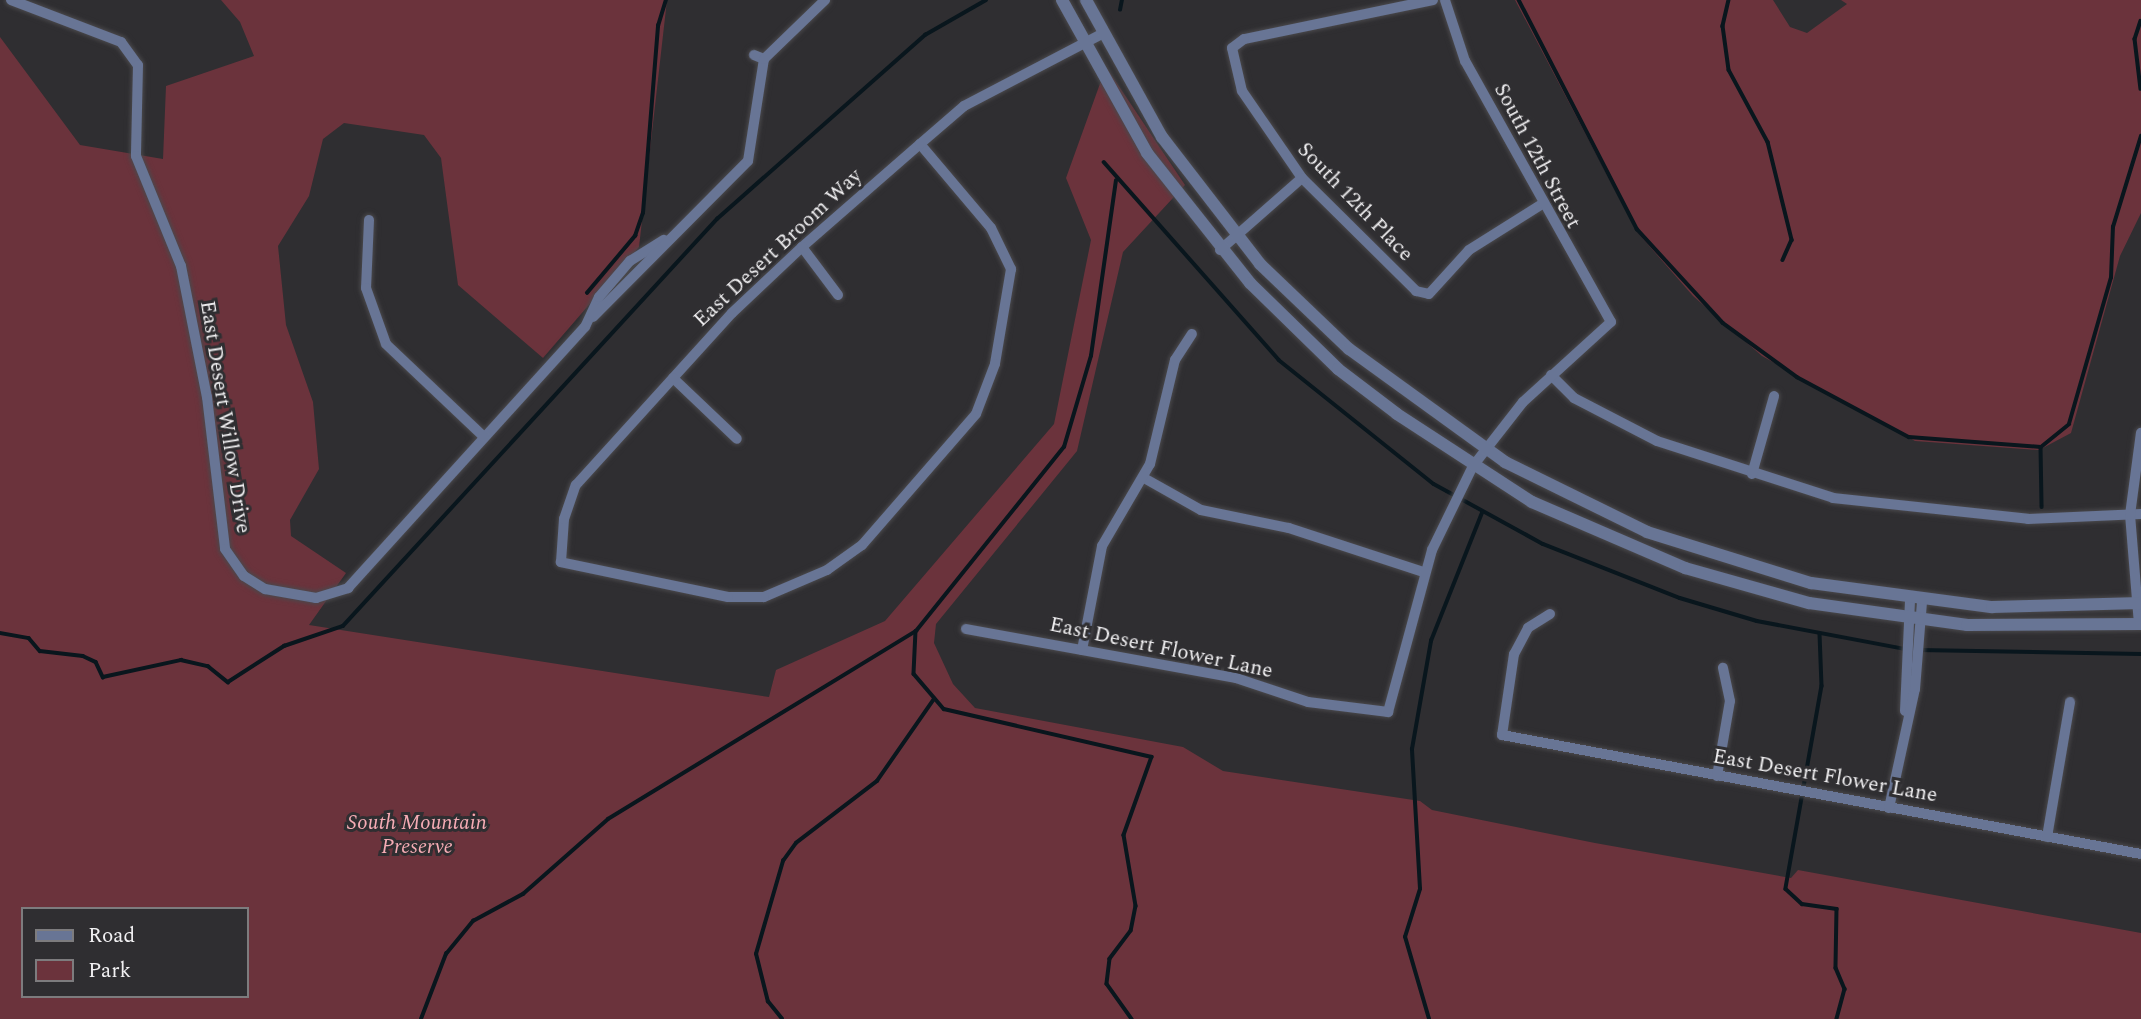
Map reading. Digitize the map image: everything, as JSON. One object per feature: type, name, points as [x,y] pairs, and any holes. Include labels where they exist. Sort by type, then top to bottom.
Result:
[{"type":"street","name":"East Desert Willow Drive","points":[[11,0],[121,42],[138,65],[136,156],[181,266],[207,397],[225,549],[244,576],[289,594],[316,598],[340,592],[664,240],[748,161],[759,57],[825,0]]},
{"type":"street","points":[[1062,0],[1083,47],[1147,153],[1220,250],[1338,369],[1473,466],[1532,502],[1662,559],[1809,603],[1915,620],[2028,628],[2140,624],[2135,514],[2141,433]]},
{"type":"street","points":[[1086,0],[1102,34],[1162,137],[1235,236],[1349,349],[1485,449],[1595,510],[1671,541],[1811,583],[1916,601],[2032,607],[2139,603]]},
{"type":"street","name":"South 12th Place","points":[[1433,0],[1244,39],[1232,48],[1256,117],[1302,178],[1416,291],[1429,293],[1469,250],[1542,204]]},
{"type":"street","name":"South 12th Street","points":[[1445,0],[1465,61],[1542,204],[1611,322],[1551,375]]},
{"type":"street","name":"East Desert Broom Way","points":[[920,144],[991,228],[1011,269],[995,364],[976,414],[848,557],[764,597],[746,598],[561,562],[564,519],[576,485],[673,378],[802,247],[920,144],[995,85],[1083,47],[1102,34]]},
{"type":"street","points":[[1220,250],[1302,178]]},
{"type":"street","points":[[369,220],[366,288],[386,344],[483,436]]},
{"type":"street","points":[[802,247],[838,295]]},
{"type":"street","points":[[1082,650],[1101,546],[1144,478],[1175,360],[1192,334]]},
{"type":"street","points":[[1144,478],[1201,510],[1289,528],[1424,572],[1473,466],[1551,375],[1574,398],[1645,435],[1752,474],[1898,509],[2028,519],[2135,514]]},
{"type":"street","points":[[673,378],[737,439]]},
{"type":"street","points":[[1752,474],[1774,396]]},
{"type":"street","points":[[1662,559],[1671,541]]},
{"type":"street","name":"East Desert Flower Lane","points":[[966,629],[1236,678],[1308,702],[1388,712],[1424,572]]},
{"type":"street","points":[[1889,808],[1906,712],[1918,672],[1920,640],[1915,620],[1916,601]]},
{"type":"street","name":"East Desert Flower Lane","points":[[1549,614],[1528,628],[1514,654],[1502,735],[2141,854]]},
{"type":"street","points":[[1906,712],[1903,671],[1905,642],[1915,620]]},
{"type":"street","points":[[1717,776],[1731,701],[1723,668]]},
{"type":"street","points":[[1903,671],[1918,672]]},
{"type":"street","points":[[2047,837],[2070,702]]},
{"type":"green space","name":"South Mountain Preserve","points":[[221,0],[667,0],[639,247],[543,358],[458,285],[441,158],[424,135],[344,123],[323,139],[309,196],[278,246],[286,325],[313,402],[319,469],[290,520],[291,536],[346,573],[309,625],[769,697],[776,670],[885,621],[1054,424],[1091,240],[1066,178],[1106,67],[1185,185],[1123,252],[1077,451],[936,624],[934,643],[953,684],[975,708],[1183,747],[1223,771],[1420,801],[1432,810],[1595,843],[1791,878],[1798,870],[2141,933],[2141,1019],[0,1019],[0,37],[80,145],[163,159],[166,86],[254,56],[240,22]]},
{"type":"green space","points":[[1515,0],[1773,0],[1790,27],[1807,33],[1847,4],[1841,0],[2141,0],[2141,213],[2120,256],[2071,433],[2039,450],[1915,441],[1762,356],[1693,296],[1637,232]]},
{"type":"waterway","points":[[587,293],[635,236],[643,213],[658,26],[666,0]]},
{"type":"waterway","points":[[0,633],[29,638],[40,651],[83,656],[96,662],[103,677],[181,660],[208,666],[228,682],[284,646],[343,626],[717,219],[925,35],[986,0]]},
{"type":"waterway","points":[[1120,10],[1122,0]]},
{"type":"waterway","points":[[1519,0],[1637,229],[1723,323],[1797,377],[1909,437],[2041,447],[2042,507]]},
{"type":"waterway","points":[[1729,0],[1723,26],[1729,70],[1768,142],[1792,240],[1783,260]]},
{"type":"waterway","points":[[2141,21],[2135,39],[2141,89]]},
{"type":"waterway","points":[[2041,447],[2069,424],[2111,278],[2113,227],[2141,136]]},
{"type":"waterway","points":[[1104,162],[1279,360],[1434,484],[1543,544],[1680,598],[1757,621],[1905,649]]},
{"type":"waterway","points":[[421,1019],[446,954],[473,921],[523,894],[608,819],[916,631],[1064,447],[1091,356],[1116,181]]},
{"type":"waterway","points":[[1429,1019],[1405,937],[1420,889],[1412,749],[1431,641],[1482,513]]},
{"type":"waterway","points":[[916,631],[914,674],[944,709],[1152,757],[1124,835],[1136,906],[1131,931],[1110,959],[1107,984],[1132,1019]]},
{"type":"waterway","points":[[1820,634],[1822,686],[1786,889],[1802,904],[1837,909],[1836,968],[1845,989],[1837,1019]]},
{"type":"waterway","points":[[1919,650],[2141,654]]},
{"type":"waterway","points":[[782,1019],[768,1002],[756,954],[783,861],[796,843],[877,781],[934,699]]}]
